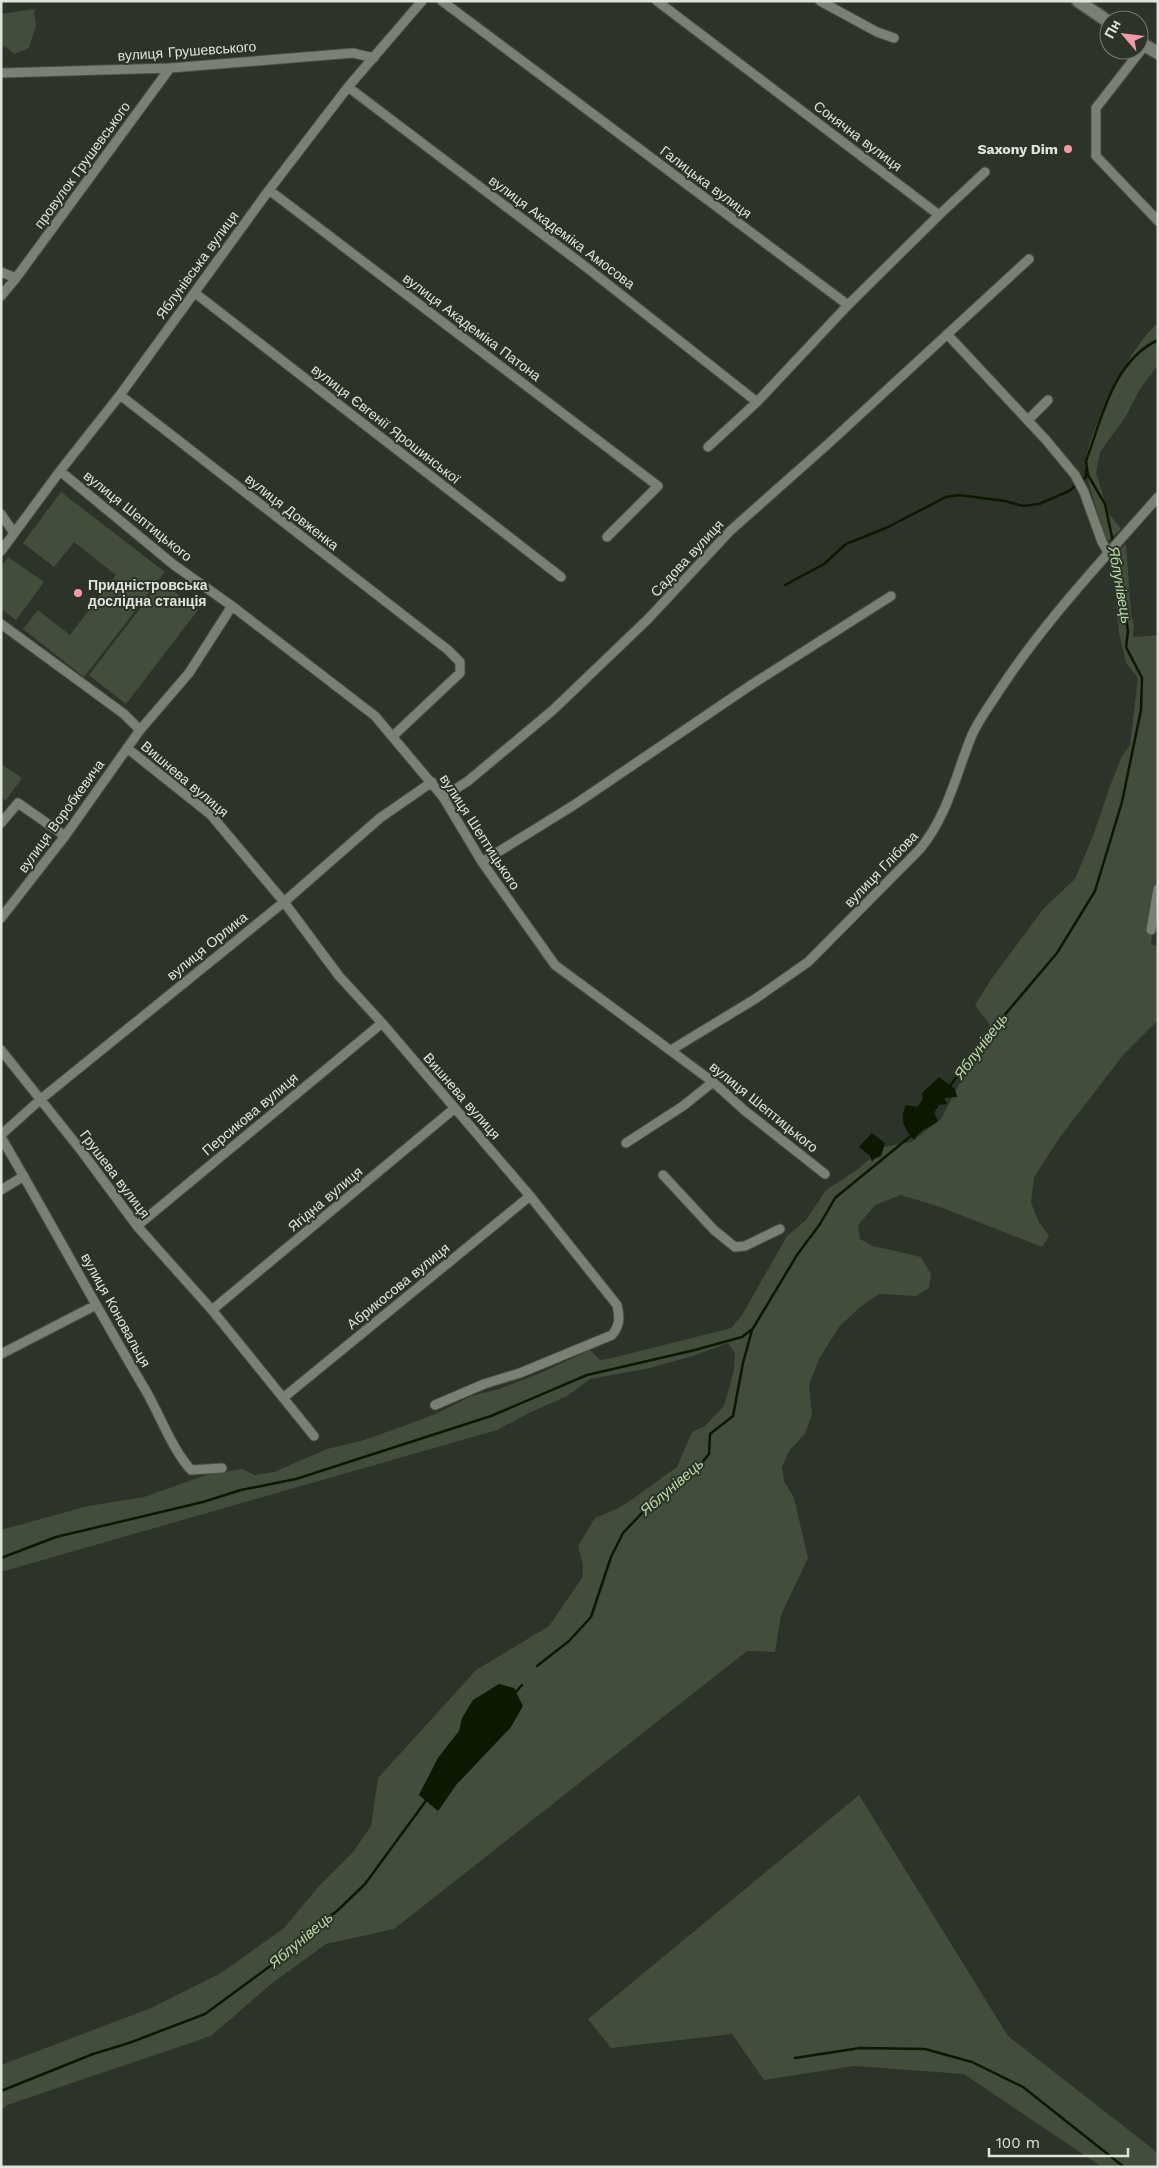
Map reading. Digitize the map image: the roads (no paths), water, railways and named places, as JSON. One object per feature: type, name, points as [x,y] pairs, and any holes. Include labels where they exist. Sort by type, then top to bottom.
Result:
[{"type":"main road","points":[[1078,1],[1099,15]]},
{"type":"street","name":"Яблунівська вулиця","points":[[1,551],[60,471],[120,395],[269,190],[348,87],[422,1]]},
{"type":"street","name":"Галицька вулиця","points":[[442,1],[848,305]]},
{"type":"street","name":"Сонячна вулиця","points":[[657,1],[939,215]]},
{"type":"street","points":[[820,1],[877,32],[894,38]]},
{"type":"street","name":"вулиця Грушевського","points":[[1,73],[170,68],[353,53],[374,58]]},
{"type":"street","points":[[1130,60],[1096,108],[1096,156],[1158,220]]},
{"type":"street","name":"провулок Грушевського","points":[[1,296],[170,68]]},
{"type":"street","name":"вулиця Академіка Амосова","points":[[348,87],[586,267],[757,402]]},
{"type":"street","points":[[708,447],[757,402],[848,305],[985,172]]},
{"type":"street","name":"вулиця Академіка Патона","points":[[269,190],[658,486],[607,537]]},
{"type":"street","name":"Садова вулиця","points":[[443,797],[468,782],[553,710],[648,619],[730,531],[1029,259]]},
{"type":"street","points":[[1,272],[16,278]]},
{"type":"street","name":"вулиця Євгенії Ярошинської","points":[[195,292],[561,577]]},
{"type":"street","points":[[947,334],[1028,420],[1075,475],[1084,492],[1102,542],[1109,550]]},
{"type":"street","name":"вулиця Довженка","points":[[120,395],[448,650],[460,662],[460,674],[393,736]]},
{"type":"street","points":[[1028,420],[1048,400]]},
{"type":"street","name":"вулиця Шептицького","points":[[60,471],[174,565],[232,606],[374,716],[443,797],[482,862],[556,965],[672,1050],[825,1174]]},
{"type":"street","name":"вулиця Глібова","points":[[672,1050],[755,999],[808,962],[920,849],[933,833],[947,806],[971,738],[993,700],[1059,609],[1109,550],[1158,497]]},
{"type":"street","points":[[1,514],[14,533]]},
{"type":"street","points":[[482,862],[574,805],[751,685],[891,596]]},
{"type":"street","name":"вулиця Воробкевича","points":[[1,918],[65,836],[140,730],[189,673],[232,606]]},
{"type":"street","points":[[1,624],[124,714],[140,730]]},
{"type":"street","name":"Вишнева вулиця","points":[[127,748],[211,815],[284,902],[339,976],[382,1023],[530,1196],[617,1305],[620,1317],[618,1327],[612,1335],[520,1373],[484,1384],[435,1405]]},
{"type":"street","name":"вулиця Орлика","points":[[1,1136],[41,1099],[284,902],[380,818],[432,782]]},
{"type":"street","points":[[1,823],[18,802],[65,836]]},
{"type":"street","points":[[1151,930],[1158,889]]},
{"type":"street","name":"Персикова вулиця","points":[[136,1226],[382,1023]]},
{"type":"street","name":"Грушева вулиця","points":[[1,1050],[41,1099],[136,1226],[212,1310],[314,1436]]},
{"type":"street","points":[[626,1143],[683,1106],[713,1082]]},
{"type":"street","name":"Ягідна вулиця","points":[[212,1310],[455,1108]]},
{"type":"street","name":"вулиця Коновальця","points":[[1,1136],[161,1417],[181,1458],[191,1470],[222,1468]]},
{"type":"street","points":[[663,1175],[714,1230],[736,1247],[745,1246],[780,1229]]},
{"type":"street","points":[[1,1190],[24,1176]]},
{"type":"street","name":"Абрикосова вулиця","points":[[283,1398],[530,1196]]},
{"type":"street","points":[[1,1354],[96,1305]]},
{"type":"waterway","name":"Яблунівець","points":[[1113,542],[1105,504],[1088,475],[1086,461],[1104,409],[1120,376],[1143,349],[1158,340]]},
{"type":"waterway","points":[[785,585],[824,564],[846,544],[886,528],[946,497],[959,495],[1005,501],[1023,506],[1039,504],[1069,491],[1086,477],[1086,470]]},
{"type":"waterway","name":"Яблунівець","points":[[949,1087],[1002,1018],[1057,953],[1095,891],[1122,802],[1141,710],[1142,678],[1126,647],[1128,631],[1115,550]]},
{"type":"waterway","name":"Яблунівець","points":[[537,1666],[569,1641],[591,1617],[611,1557],[623,1533],[642,1513],[700,1465],[709,1454],[710,1434],[733,1416],[743,1363],[752,1330],[797,1255],[820,1224],[835,1198],[912,1135]]},
{"type":"waterway","points":[[1,1558],[56,1537],[203,1502],[241,1490],[296,1479],[491,1416],[587,1375],[695,1350],[742,1337],[751,1330]]},
{"type":"waterway","name":"Яблунівець","points":[[514,1694],[522,1685]]},
{"type":"waterway","name":"Яблунівець","points":[[1,2091],[93,2054],[129,2043],[205,2014],[292,1950],[314,1928],[337,1911],[365,1884],[428,1798]]},
{"type":"waterway","points":[[795,2058],[860,2048],[925,2049],[972,2062],[1023,2087],[1124,2167]]},
{"type":"place","name":"Saxony Dim","points":[[1068,149]]},
{"type":"place","name":"Придністровська дослідна станція","points":[[78,593]]}]
